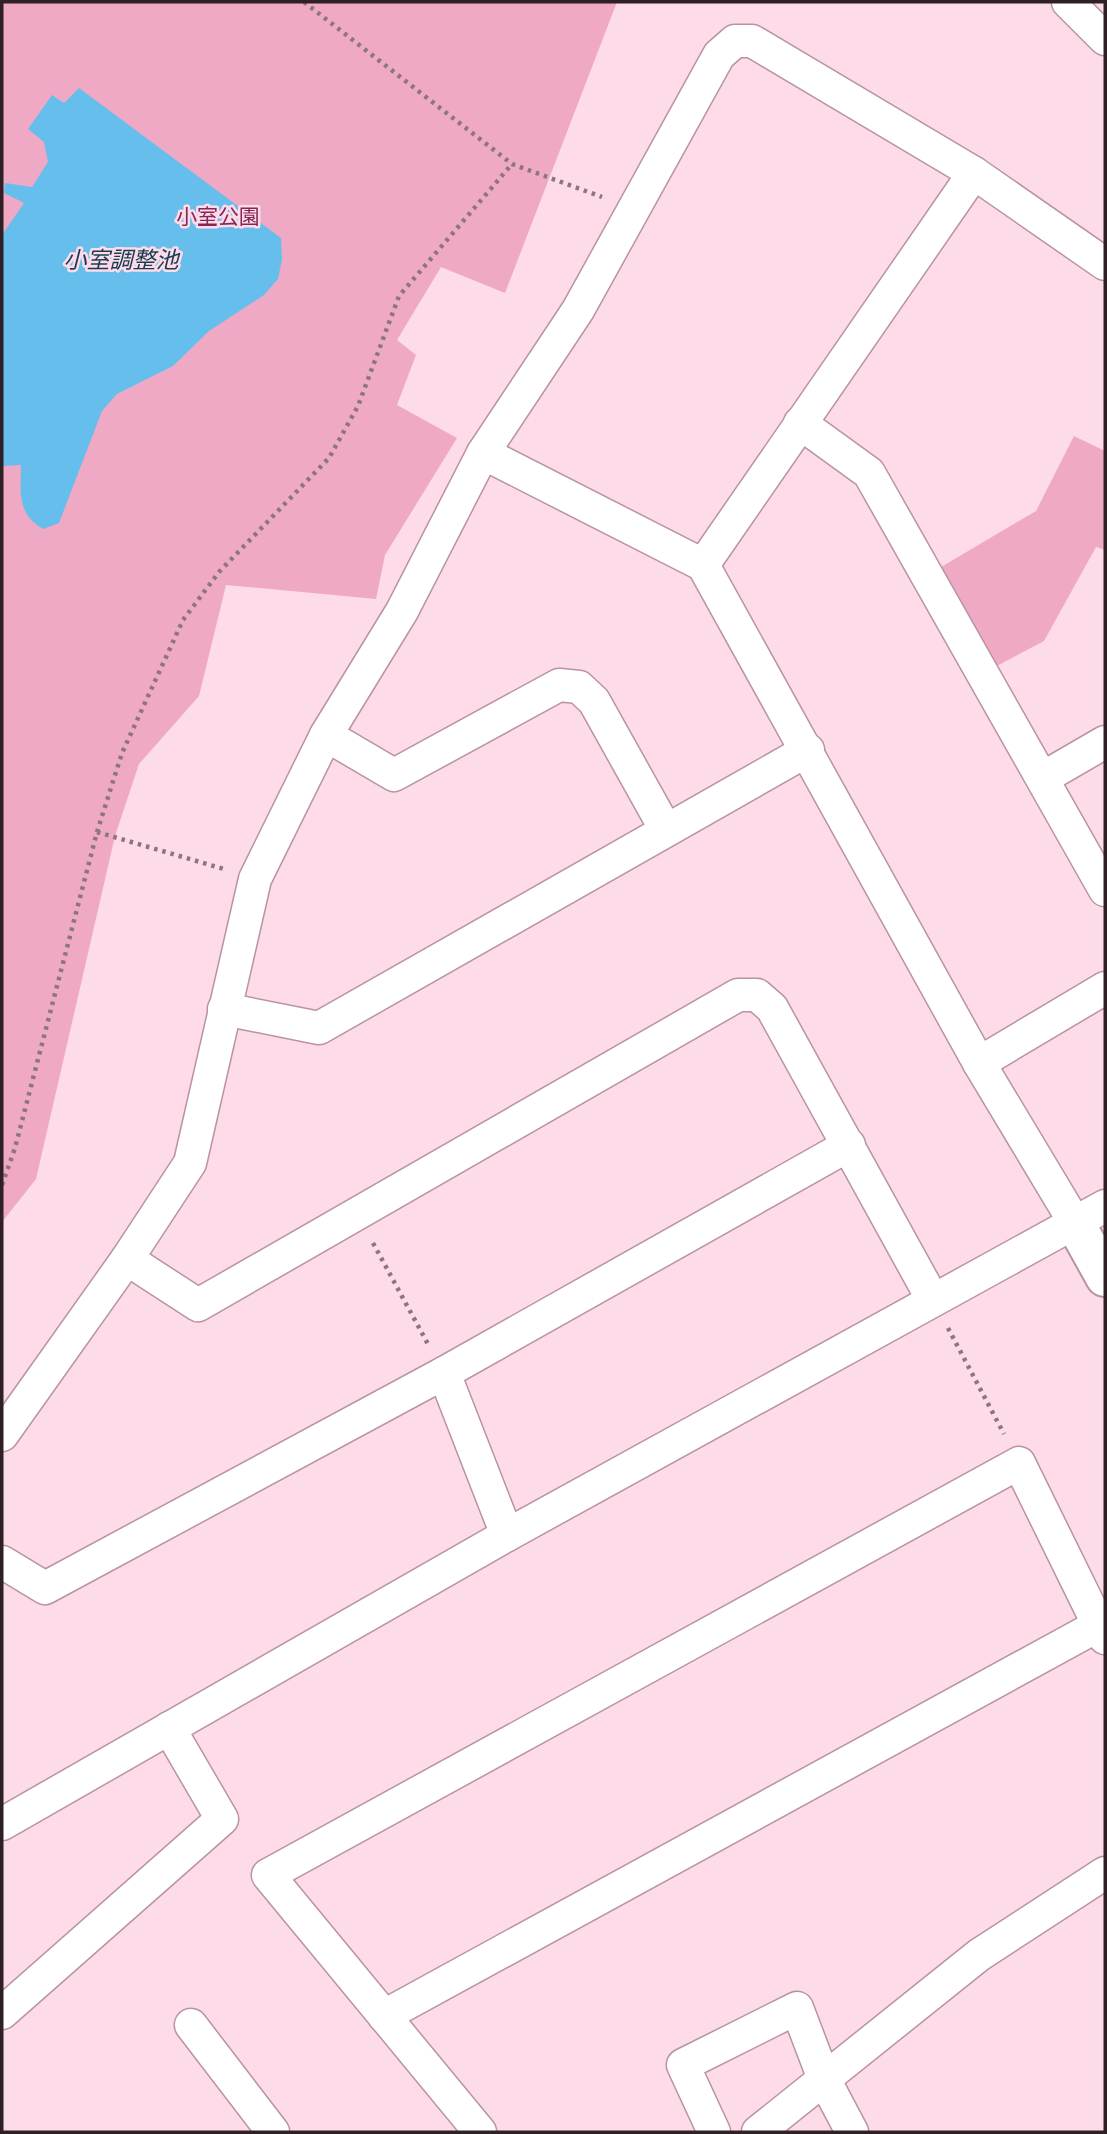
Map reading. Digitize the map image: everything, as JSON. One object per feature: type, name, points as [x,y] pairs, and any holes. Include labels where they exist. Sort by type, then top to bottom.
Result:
[{"type":"street","points":[[1068,2],[1105,39]]},
{"type":"street","points":[[2,1435],[127,1259],[190,1163],[255,879],[326,735],[402,611],[483,453],[578,310],[632,207],[719,55],[735,41],[752,41],[974,173],[1105,264]]},
{"type":"street","points":[[703,565],[974,173]]},
{"type":"street","points":[[800,423],[869,473],[1105,890]]},
{"type":"street","points":[[483,453],[703,565],[808,750],[979,1063],[1090,1214],[1105,1277]]},
{"type":"street","points":[[326,735],[394,775],[559,685],[579,687],[594,701],[666,830]]},
{"type":"street","points":[[1042,778],[1105,742]]},
{"type":"street","points":[[224,1009],[320,1028],[808,750]]},
{"type":"street","points":[[979,1063],[1105,988]]},
{"type":"street","points":[[127,1259],[198,1305],[738,995],[757,995],[772,1008],[933,1300]]},
{"type":"street","points":[[2,1562],[46,1588],[444,1373],[849,1145]]},
{"type":"street","points":[[2,1824],[507,1535],[1090,1214]]},
{"type":"street","points":[[444,1373],[507,1535]]},
{"type":"street","points":[[384,2016],[1102,1631],[1019,1463],[268,1875],[384,2016],[480,2132]]},
{"type":"street","points":[[2,2013],[222,1819],[169,1728]]},
{"type":"street","points":[[758,2132],[979,1955],[1105,1872]]},
{"type":"street","points":[[714,2132],[683,2065],[797,2008],[824,2079],[852,2132]]},
{"type":"street","points":[[191,2025],[273,2132]]},
{"type":"path","points":[[304,2],[512,164],[632,207]]},
{"type":"path","points":[[2,1185],[15,1148],[97,832],[122,753],[183,620],[219,572],[329,458],[358,406],[399,296],[512,164]]},
{"type":"path","points":[[97,832],[255,879]]},
{"type":"path","points":[[357,1215],[444,1373]]},
{"type":"path","points":[[933,1300],[1019,1463]]},
{"type":"green space","name":"小室公園","points":[[2,2],[617,2],[505,293],[441,267],[397,340],[416,355],[397,405],[457,438],[385,555],[376,599],[226,585],[199,696],[139,764],[115,836],[36,1179],[2,1222]]},
{"type":"green space","points":[[1074,436],[1105,451],[1105,550],[1096,547],[1044,641],[993,668],[936,570],[1036,511]]},
{"type":"water","name":"小室調整池","points":[[79,88],[281,238],[282,259],[278,279],[264,295],[209,331],[173,366],[117,394],[102,411],[59,523],[43,529],[34,523],[24,509],[21,465],[2,466],[2,235],[24,203],[4,193],[5,183],[32,187],[48,162],[44,142],[28,129],[52,95],[64,103]]}]
